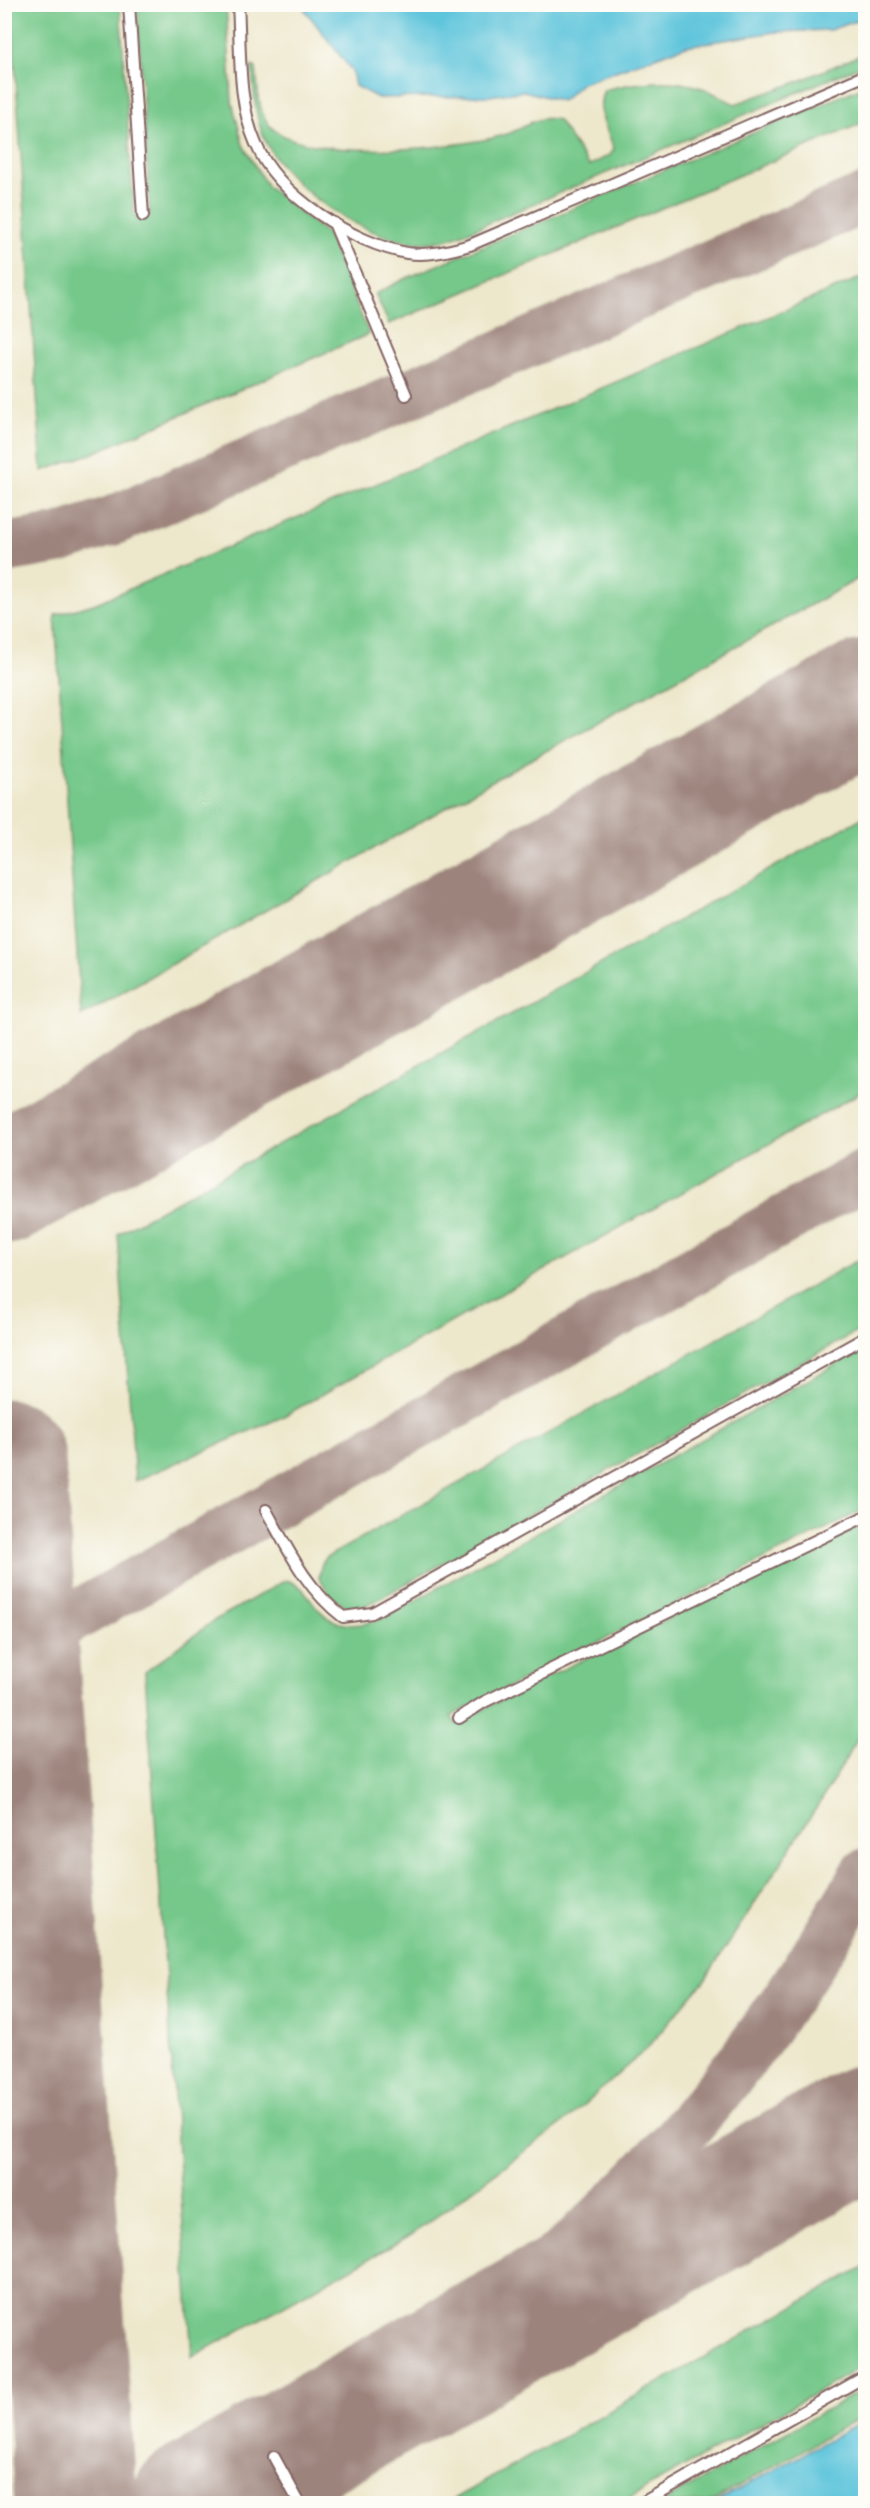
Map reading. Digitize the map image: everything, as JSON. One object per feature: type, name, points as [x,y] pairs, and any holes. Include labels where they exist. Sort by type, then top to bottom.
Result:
[{"type":"lane","points":[[129,4],[143,216]]},
{"type":"lane","points":[[238,4],[244,100],[256,146],[284,185],[298,199],[334,223],[375,244],[409,253],[440,253],[509,229],[866,75]]},
{"type":"lane","points":[[334,223],[406,395]]},
{"type":"lane","points":[[266,1510],[301,1571],[320,1598],[343,1617],[372,1613],[866,1337]]},
{"type":"lane","points":[[459,1718],[484,1702],[866,1516]]},
{"type":"lane","points":[[639,2504],[866,2376]]},
{"type":"lane","points":[[274,2457],[300,2504]]},
{"type":"green space","points":[[11,5],[120,5],[134,215],[150,214],[137,5],[226,5],[232,102],[243,145],[267,186],[327,234],[369,334],[91,454],[42,471]]},
{"type":"green space","points":[[865,53],[865,64],[463,234],[440,241],[418,243],[393,238],[342,216],[319,201],[280,164],[268,146],[260,127],[252,66],[256,68],[259,98],[266,120],[270,126],[288,138],[315,145],[348,149],[421,148],[485,139],[507,134],[537,120],[550,119],[558,120],[589,166],[610,155],[614,149],[601,112],[604,90],[640,83],[679,83],[710,91],[735,104],[797,82]]},
{"type":"green space","points":[[865,86],[865,122],[389,324],[375,294],[402,280]]},
{"type":"green space","points":[[865,276],[865,575],[515,768],[81,1016],[55,615],[94,604]]},
{"type":"green space","points":[[865,816],[865,1090],[282,1417],[135,1481],[118,1234]]},
{"type":"green space","points":[[865,1256],[865,1327],[377,1600],[363,1606],[347,1607],[331,1596],[319,1577],[322,1563],[327,1557]]},
{"type":"green space","points":[[865,1348],[865,1509],[451,1716],[456,1724],[520,1690],[865,1524],[865,1727],[822,1799],[704,1981],[647,2048],[567,2120],[411,2235],[192,2357],[145,1672],[215,1620],[286,1580],[299,1586],[322,1612],[338,1622],[356,1625],[386,1617]]},
{"type":"green space","points":[[865,2266],[865,2365],[620,2503],[447,2503]]},
{"type":"green space","points":[[865,2388],[865,2415],[708,2503],[661,2503]]},
{"type":"water","points":[[865,4],[864,18],[830,30],[775,32],[686,46],[582,83],[562,101],[524,91],[489,96],[378,98],[355,86],[352,71],[301,5]]},
{"type":"water","points":[[865,2420],[865,2503],[713,2503]]},
{"type":"taxiway","points":[[4,548],[57,539],[112,521],[866,198]]},
{"type":"taxiway","points":[[4,1656],[866,1174]]},
{"type":"taxiway","points":[[274,2457],[371,2400],[451,2345],[544,2270],[632,2187],[712,2098],[749,2051],[795,1986],[866,1873]]},
{"type":"taxiway","points":[[4,2334],[32,2371],[42,2391],[59,2433],[76,2499]]},
{"type":"runway","points":[[4,1183],[866,701]]},
{"type":"runway","points":[[4,1460],[76,2504]]},
{"type":"runway","points":[[192,2504],[866,2126]]}]
